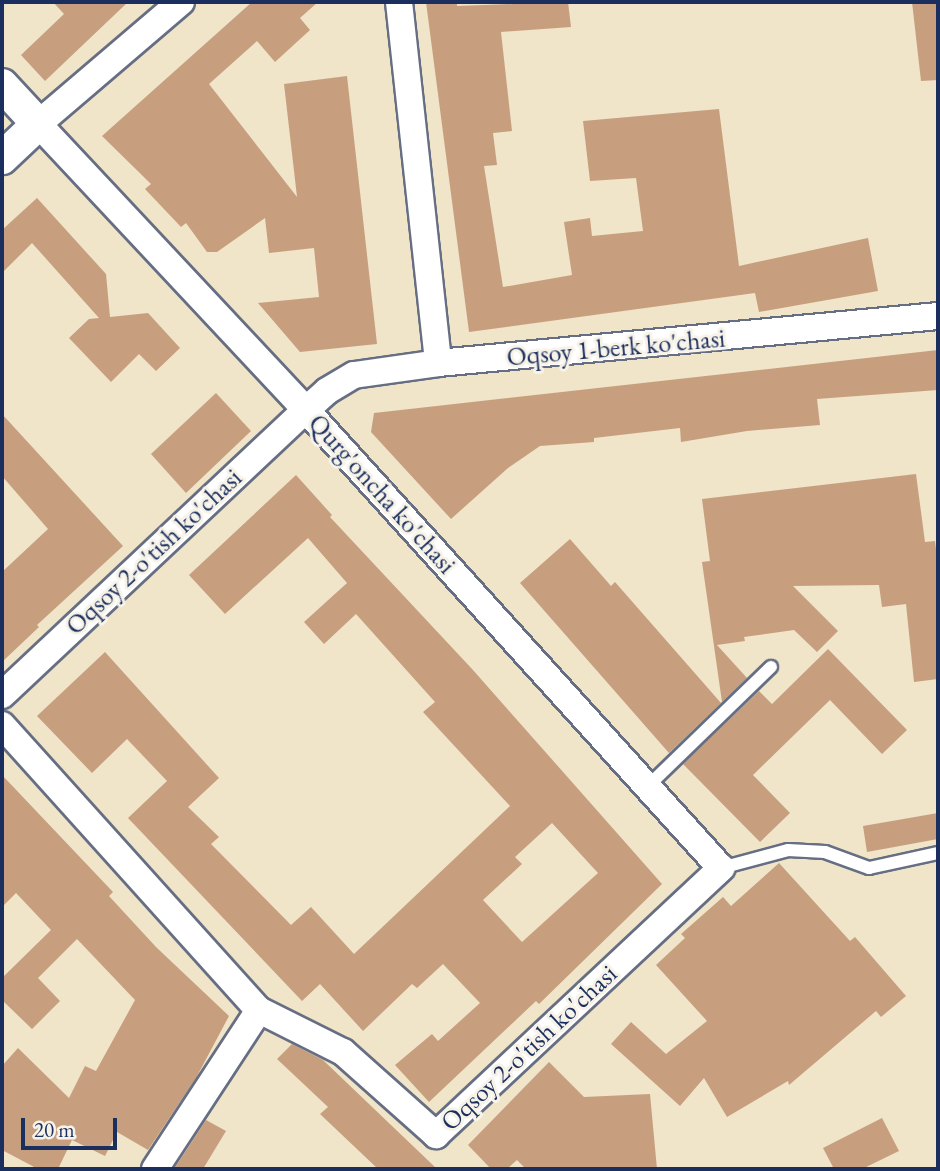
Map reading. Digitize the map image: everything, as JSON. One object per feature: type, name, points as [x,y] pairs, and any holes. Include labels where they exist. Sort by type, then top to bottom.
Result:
[{"type":"street","points":[[2,158],[181,2]]},
{"type":"street","points":[[399,2],[438,363]]},
{"type":"street","name":"Qurg'oncha ko'chasi","points":[[2,85],[306,410],[720,868]]},
{"type":"street","name":"Oqsoy 1-berk ko'chasi","points":[[306,410],[327,391],[354,375],[438,363],[938,316]]},
{"type":"street","name":"Oqsoy 2-o'tish ko'chasi","points":[[2,695],[306,410]]},
{"type":"street","name":"Oqsoy 2-o'tish ko'chasi","points":[[2,725],[259,1010],[343,1052],[436,1135],[720,868]]},
{"type":"street","points":[[155,1169],[259,1010]]},
{"type":"lane","points":[[646,788],[771,667]]},
{"type":"lane","points":[[720,868],[788,850],[825,852],[869,868],[938,853]]},
{"type":"building","points":[[53,2],[128,2],[45,81],[21,55],[64,14]]},
{"type":"building","points":[[252,2],[318,2],[300,18],[310,30],[275,62],[257,41],[209,84],[297,197],[284,84],[347,76],[377,344],[300,352],[258,303],[319,297],[314,248],[269,253],[265,218],[217,252],[207,252],[186,223],[181,227],[145,189],[151,184],[102,136]]},
{"type":"building","points":[[426,2],[457,2],[457,6],[568,2],[571,27],[501,32],[512,131],[493,133],[497,165],[484,166],[503,287],[572,275],[564,222],[590,218],[592,236],[643,231],[636,178],[590,181],[583,121],[719,109],[739,266],[868,238],[878,291],[759,312],[755,293],[469,332]]},
{"type":"building","points":[[912,2],[938,2],[938,80],[921,81]]},
{"type":"building","points":[[37,198],[106,274],[110,317],[148,313],[180,348],[156,371],[139,354],[111,382],[69,338],[89,319],[99,318],[32,243],[2,273],[2,230]]},
{"type":"building","points":[[938,350],[938,390],[817,399],[820,425],[747,431],[681,442],[680,428],[594,438],[594,442],[540,446],[508,468],[451,519],[371,432],[374,413]]},
{"type":"building","points":[[216,393],[251,431],[186,493],[151,454]]},
{"type":"building","points":[[2,414],[123,546],[37,625],[39,627],[2,662],[2,572],[48,529],[2,476]]},
{"type":"building","points":[[916,474],[925,542],[935,541],[938,566],[938,679],[914,682],[906,604],[882,607],[879,585],[793,586],[838,631],[817,652],[794,630],[744,637],[745,641],[717,645],[747,678],[722,702],[702,562],[710,561],[702,499]]},
{"type":"building","points":[[296,475],[332,515],[330,517],[473,670],[662,884],[539,1004],[536,1001],[429,1102],[395,1065],[432,1034],[438,1041],[480,1003],[443,964],[417,988],[412,984],[363,1031],[320,984],[302,1001],[128,818],[167,781],[127,739],[92,773],[37,716],[105,652],[219,778],[188,807],[219,837],[211,844],[291,925],[311,907],[354,954],[510,806],[423,712],[435,702],[356,614],[324,644],[304,622],[347,583],[308,538],[225,614],[189,575]],"holes":[[[552,823],[598,873],[522,942],[483,900],[522,864],[515,857]]]},
{"type":"building","points":[[570,539],[611,586],[615,582],[721,703],[669,753],[520,583]]},
{"type":"building","points":[[828,649],[907,730],[882,754],[830,700],[753,775],[790,813],[760,842],[683,764],[759,691],[772,704]]},
{"type":"building","points":[[2,775],[113,892],[109,896],[156,947],[229,1016],[196,1078],[148,1150],[117,1132],[105,1156],[72,1140],[58,1169],[38,1169],[2,1150],[2,1066],[18,1048],[69,1098],[85,1066],[96,1071],[135,1000],[77,939],[38,978],[60,1001],[32,1029],[2,1000],[2,978],[51,930],[16,893],[2,907]]},
{"type":"building","points":[[938,813],[938,839],[867,852],[863,826]]},
{"type":"building","points":[[779,863],[850,941],[855,937],[906,996],[881,1017],[876,1011],[789,1085],[788,1081],[727,1117],[704,1078],[680,1106],[611,1044],[631,1022],[666,1054],[707,1021],[656,965],[685,938],[681,934],[723,897],[731,906]]},
{"type":"building","points":[[292,1044],[323,1060],[437,1169],[378,1169],[320,1114],[328,1107],[277,1059]]},
{"type":"building","points":[[549,1062],[584,1097],[650,1094],[657,1169],[526,1169],[517,1160],[507,1169],[491,1169],[468,1145]]},
{"type":"building","points":[[882,1118],[899,1151],[862,1169],[834,1169],[823,1148]]},
{"type":"building","points":[[206,1120],[226,1131],[203,1169],[174,1169]]}]
